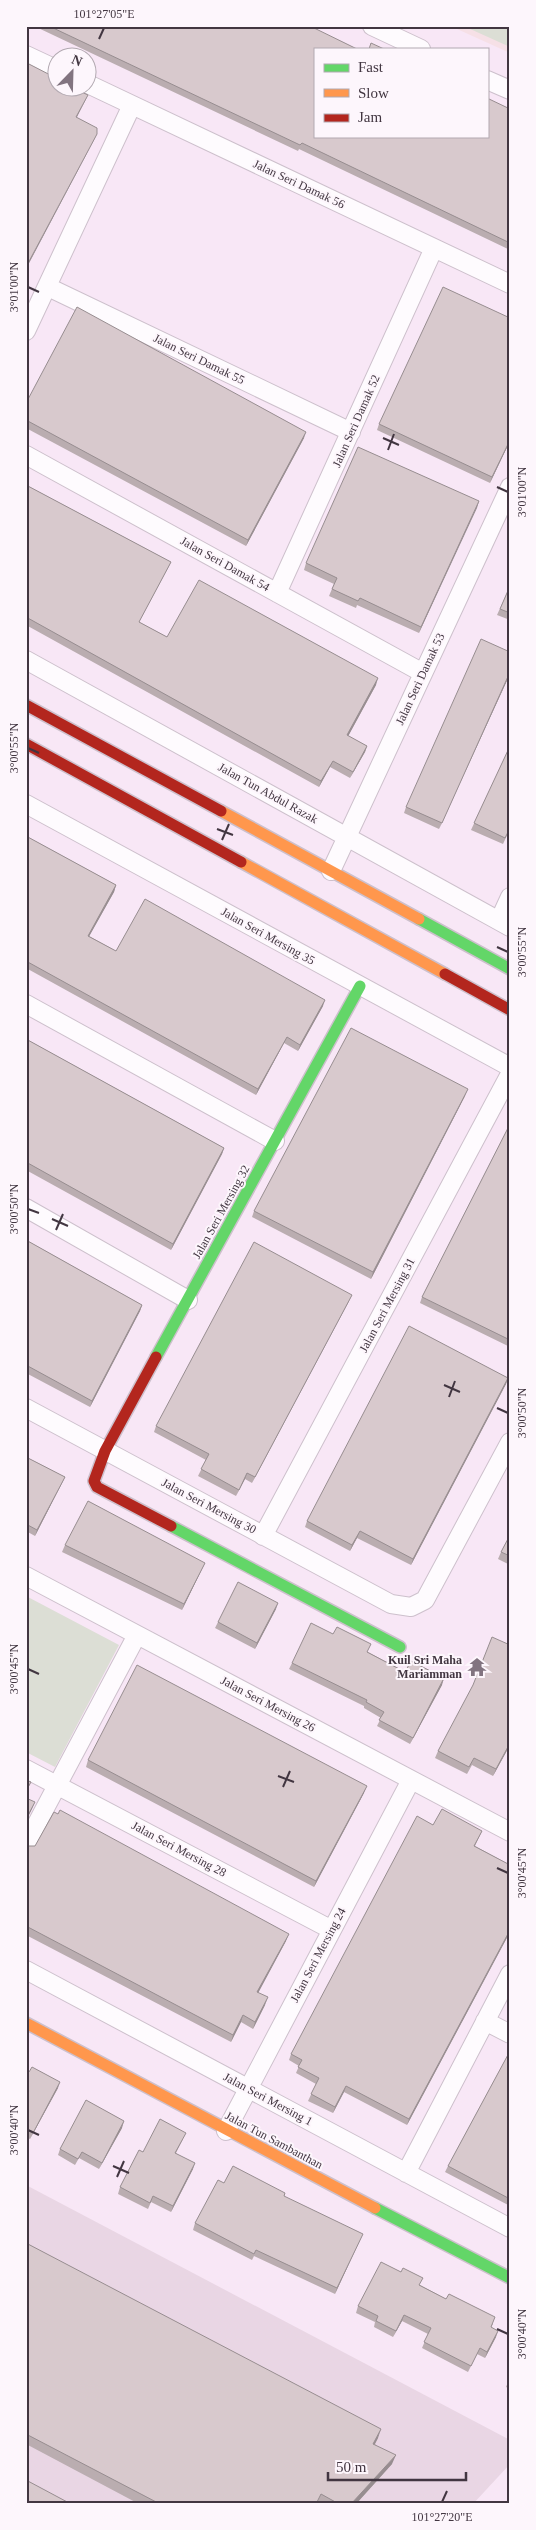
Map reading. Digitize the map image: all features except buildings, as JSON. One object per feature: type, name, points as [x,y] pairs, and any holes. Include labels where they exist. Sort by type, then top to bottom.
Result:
[{"type":"street","points":[[372,26],[419,48]]},
{"type":"street","points":[[26,56],[48,66]]},
{"type":"street","points":[[488,80],[510,90]]},
{"type":"street","name":"Jalan Seri Damak 56","points":[[98,89],[510,284]]},
{"type":"street","points":[[26,330],[48,287],[132,105]]},
{"type":"street","name":"Jalan Seri Damak 52","points":[[277,593],[434,248]]},
{"type":"street","name":"Jalan Seri Damak 55","points":[[48,287],[351,432]]},
{"type":"street","name":"Jalan Seri Damak 54","points":[[26,455],[423,674]]},
{"type":"street","name":"Jalan Seri Damak 53","points":[[331,871],[510,487]]},
{"type":"street","name":"Jalan Tun Abdul Razak","points":[[26,660],[504,924]]},
{"type":"street","points":[[26,705],[114,755],[510,969]]},
{"type":"street","points":[[26,744],[150,806],[510,1010]]},
{"type":"street","points":[[114,755],[135,776]]},
{"type":"street","name":"Jalan Seri Mersing 35","points":[[26,804],[510,1067]]},
{"type":"street","points":[[504,924],[510,897]]},
{"type":"street","name":"Jalan Seri Mersing 32","points":[[360,986],[105,1451],[95,1472],[94,1481],[97,1487],[400,1647]]},
{"type":"street","points":[[26,1004],[275,1141]]},
{"type":"street","name":"Jalan Seri Mersing 31","points":[[263,1536],[510,1074]]},
{"type":"street","points":[[26,1208],[188,1300]]},
{"type":"street","name":"Jalan Seri Mersing 30","points":[[26,1408],[391,1604],[411,1607],[425,1600],[510,1442]]},
{"type":"street","name":"Jalan Seri Mersing 26","points":[[26,1576],[510,1832]]},
{"type":"street","points":[[26,1844],[137,1635]]},
{"type":"street","name":"Jalan Seri Mersing 28","points":[[26,1768],[332,1930]]},
{"type":"street","name":"Jalan Seri Mersing 24","points":[[226,2131],[411,1780]]},
{"type":"street","name":"Jalan Seri Mersing 1","points":[[26,1970],[242,2101],[406,2172],[510,2228]]},
{"type":"street","points":[[406,2172],[510,1974]]},
{"type":"street","points":[[485,2021],[510,2034]]},
{"type":"street","name":"Jalan Tun Sambanthan","points":[[26,2023],[226,2131],[510,2278]]},
{"type":"shaded area","points":[[451,26],[510,26],[510,53],[457,29]]},
{"type":"shaded area","points":[[469,26],[510,26],[510,47],[468,28]]},
{"type":"shaded area","points":[[26,1596],[119,1645],[55,1767],[26,1752]]},
{"type":"shaded area","points":[[26,2185],[510,2440],[510,2464],[473,2504],[26,2504]]},
{"type":"traffic: fast","points":[[419,919],[510,969]]},
{"type":"traffic: fast","points":[[156,1357],[360,986]]},
{"type":"traffic: fast","points":[[171,1526],[400,1647]]},
{"type":"traffic: fast","points":[[375,2208],[510,2278]]},
{"type":"traffic: slow","points":[[221,811],[419,919]]},
{"type":"traffic: slow","points":[[241,862],[445,974]]},
{"type":"traffic: slow","points":[[26,2023],[375,2208]]},
{"type":"traffic: jam","points":[[26,705],[221,811]]},
{"type":"traffic: jam","points":[[26,744],[241,862]]},
{"type":"traffic: jam","points":[[445,974],[510,1010]]},
{"type":"traffic: jam","points":[[156,1357],[105,1451],[94,1481],[97,1487],[171,1526]]},
{"type":"place","name":"Kuil Sri Maha Mariamman","points":[[477,1667]]}]
